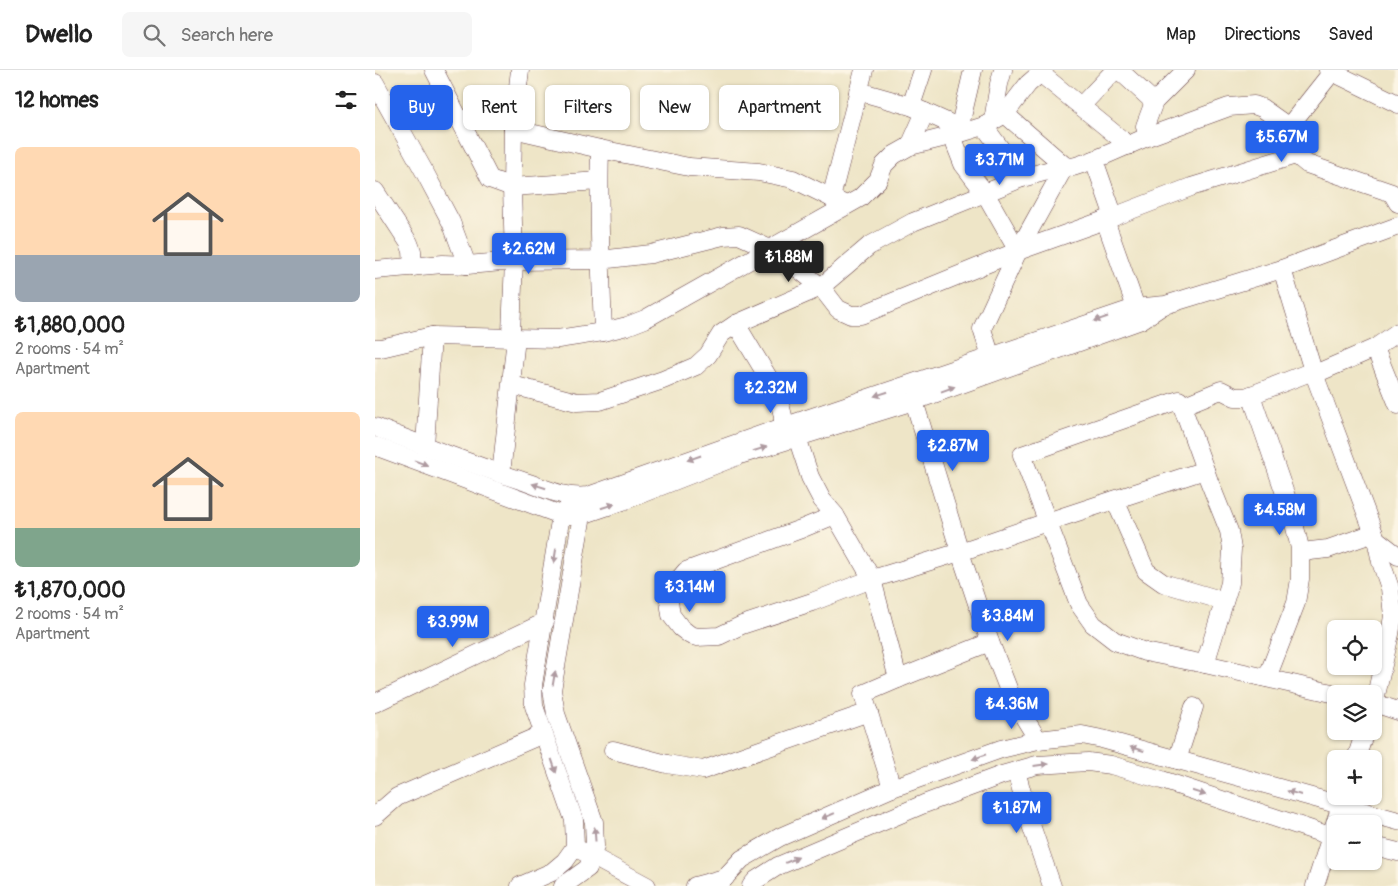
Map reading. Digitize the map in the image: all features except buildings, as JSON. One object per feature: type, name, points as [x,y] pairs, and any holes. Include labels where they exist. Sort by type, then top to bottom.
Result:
[{"type":"street","points":[[434,70],[490,180],[512,187],[599,180]]},
{"type":"street","points":[[518,85],[520,70]]},
{"type":"street","points":[[839,201],[858,91],[864,70]]},
{"type":"street","points":[[910,146],[918,109],[923,70]]},
{"type":"street","points":[[973,70],[957,133],[963,164],[985,193],[1018,251]]},
{"type":"street","points":[[1003,70],[994,120],[1022,178]]},
{"type":"street","points":[[1081,106],[1117,70],[1154,102]]},
{"type":"street","points":[[1147,137],[1145,126],[1154,102],[1186,70]]},
{"type":"street","points":[[1398,104],[1330,71],[1294,120],[1293,130],[1296,155],[1307,164],[1392,193],[1398,203]]},
{"type":"street","points":[[375,348],[432,336],[558,339],[603,332],[645,319],[770,249],[839,201],[861,198],[878,180],[884,165],[894,155],[910,146],[994,120],[1042,72],[1127,146]]},
{"type":"street","points":[[375,83],[451,222],[467,265]]},
{"type":"street","points":[[858,91],[918,109],[957,133]]},
{"type":"street","points":[[512,385],[577,402],[600,400],[663,380],[696,366],[708,355],[721,334],[736,324],[821,287],[869,246],[913,222],[1022,178],[1094,160],[1147,137],[1229,107],[1254,105],[1262,108],[1293,130]]},
{"type":"street","points":[[994,120],[1065,166]]},
{"type":"street","points":[[501,474],[516,338],[511,333],[514,261],[513,130]]},
{"type":"street","points":[[517,130],[689,167],[759,172],[793,178],[839,201]]},
{"type":"street","points":[[600,149],[600,260],[603,332]]},
{"type":"street","points":[[375,270],[443,264],[467,265],[514,261],[600,260],[658,252],[723,236],[739,235],[770,249],[821,287],[837,310],[851,315],[861,315],[1018,251],[1109,219],[1191,187],[1296,155]]},
{"type":"street","points":[[1094,160],[1109,219],[1138,314]]},
{"type":"street","points":[[991,357],[982,329],[1018,251],[1065,166]]},
{"type":"street","points":[[375,192],[409,243],[412,251],[413,267]]},
{"type":"street","points":[[375,426],[501,474],[567,496],[588,496],[790,432],[991,357],[1283,269],[1398,226]]},
{"type":"street","points":[[1283,269],[1314,372],[1375,536],[1390,588],[1394,630],[1379,685]]},
{"type":"street","points":[[375,446],[561,515],[582,515],[740,455],[790,432],[914,401],[1138,314]]},
{"type":"street","points":[[736,324],[777,392],[783,416],[822,500],[835,515],[872,579],[899,679]]},
{"type":"street","points":[[1182,406],[1221,390],[1235,397],[1246,397],[1375,348],[1398,332]]},
{"type":"street","points":[[425,446],[432,336]]},
{"type":"street","points":[[1375,348],[1398,405]]},
{"type":"street","points":[[1251,395],[1291,511],[1301,554],[1296,603],[1267,678]]},
{"type":"street","points":[[1205,664],[1229,583],[1232,548],[1229,531],[1179,400],[1022,455],[1079,604],[1093,624],[1115,641],[1145,652],[1327,692]]},
{"type":"street","points":[[914,401],[960,552],[990,642],[1011,696],[1038,740]]},
{"type":"street","points":[[835,515],[686,571],[671,592],[669,601],[671,615],[681,628],[690,635],[697,637],[719,636],[742,625],[812,602],[872,579],[960,552],[1205,470]]},
{"type":"street","points":[[520,886],[552,872],[571,852],[574,820],[543,734],[535,706],[533,685],[545,622],[561,515],[579,497]]},
{"type":"street","points":[[563,886],[590,862],[595,846],[594,822],[556,714],[553,690],[582,515],[579,497]]},
{"type":"street","points":[[1115,500],[1145,571],[1163,583],[1223,601]]},
{"type":"street","points":[[1301,554],[1328,549],[1375,536]]},
{"type":"street","points":[[1375,536],[1398,556]]},
{"type":"street","points":[[375,703],[545,622]]},
{"type":"street","points":[[892,788],[863,694],[990,642]]},
{"type":"street","points":[[1382,706],[1398,711]]},
{"type":"street","points":[[1177,760],[1195,707]]},
{"type":"street","points":[[613,750],[667,764],[703,770],[869,712]]},
{"type":"street","points":[[375,816],[397,797],[543,734]]},
{"type":"street","points":[[695,886],[721,882],[742,859],[780,837],[892,788],[1001,749],[1038,740],[1082,735],[1103,739],[1177,760],[1327,797]]},
{"type":"street","points":[[751,886],[756,880],[778,866],[924,804],[1037,765],[1088,762],[1111,765],[1327,835]]},
{"type":"street","points":[[1016,771],[1031,825],[1052,886]]},
{"type":"street","points":[[1353,805],[1398,822]]},
{"type":"street","points":[[1382,848],[1398,852]]},
{"type":"street","points":[[571,852],[647,886]]},
{"type":"street","points":[[1315,886],[1327,855]]},
{"type":"street","points":[[590,862],[623,886]]}]
